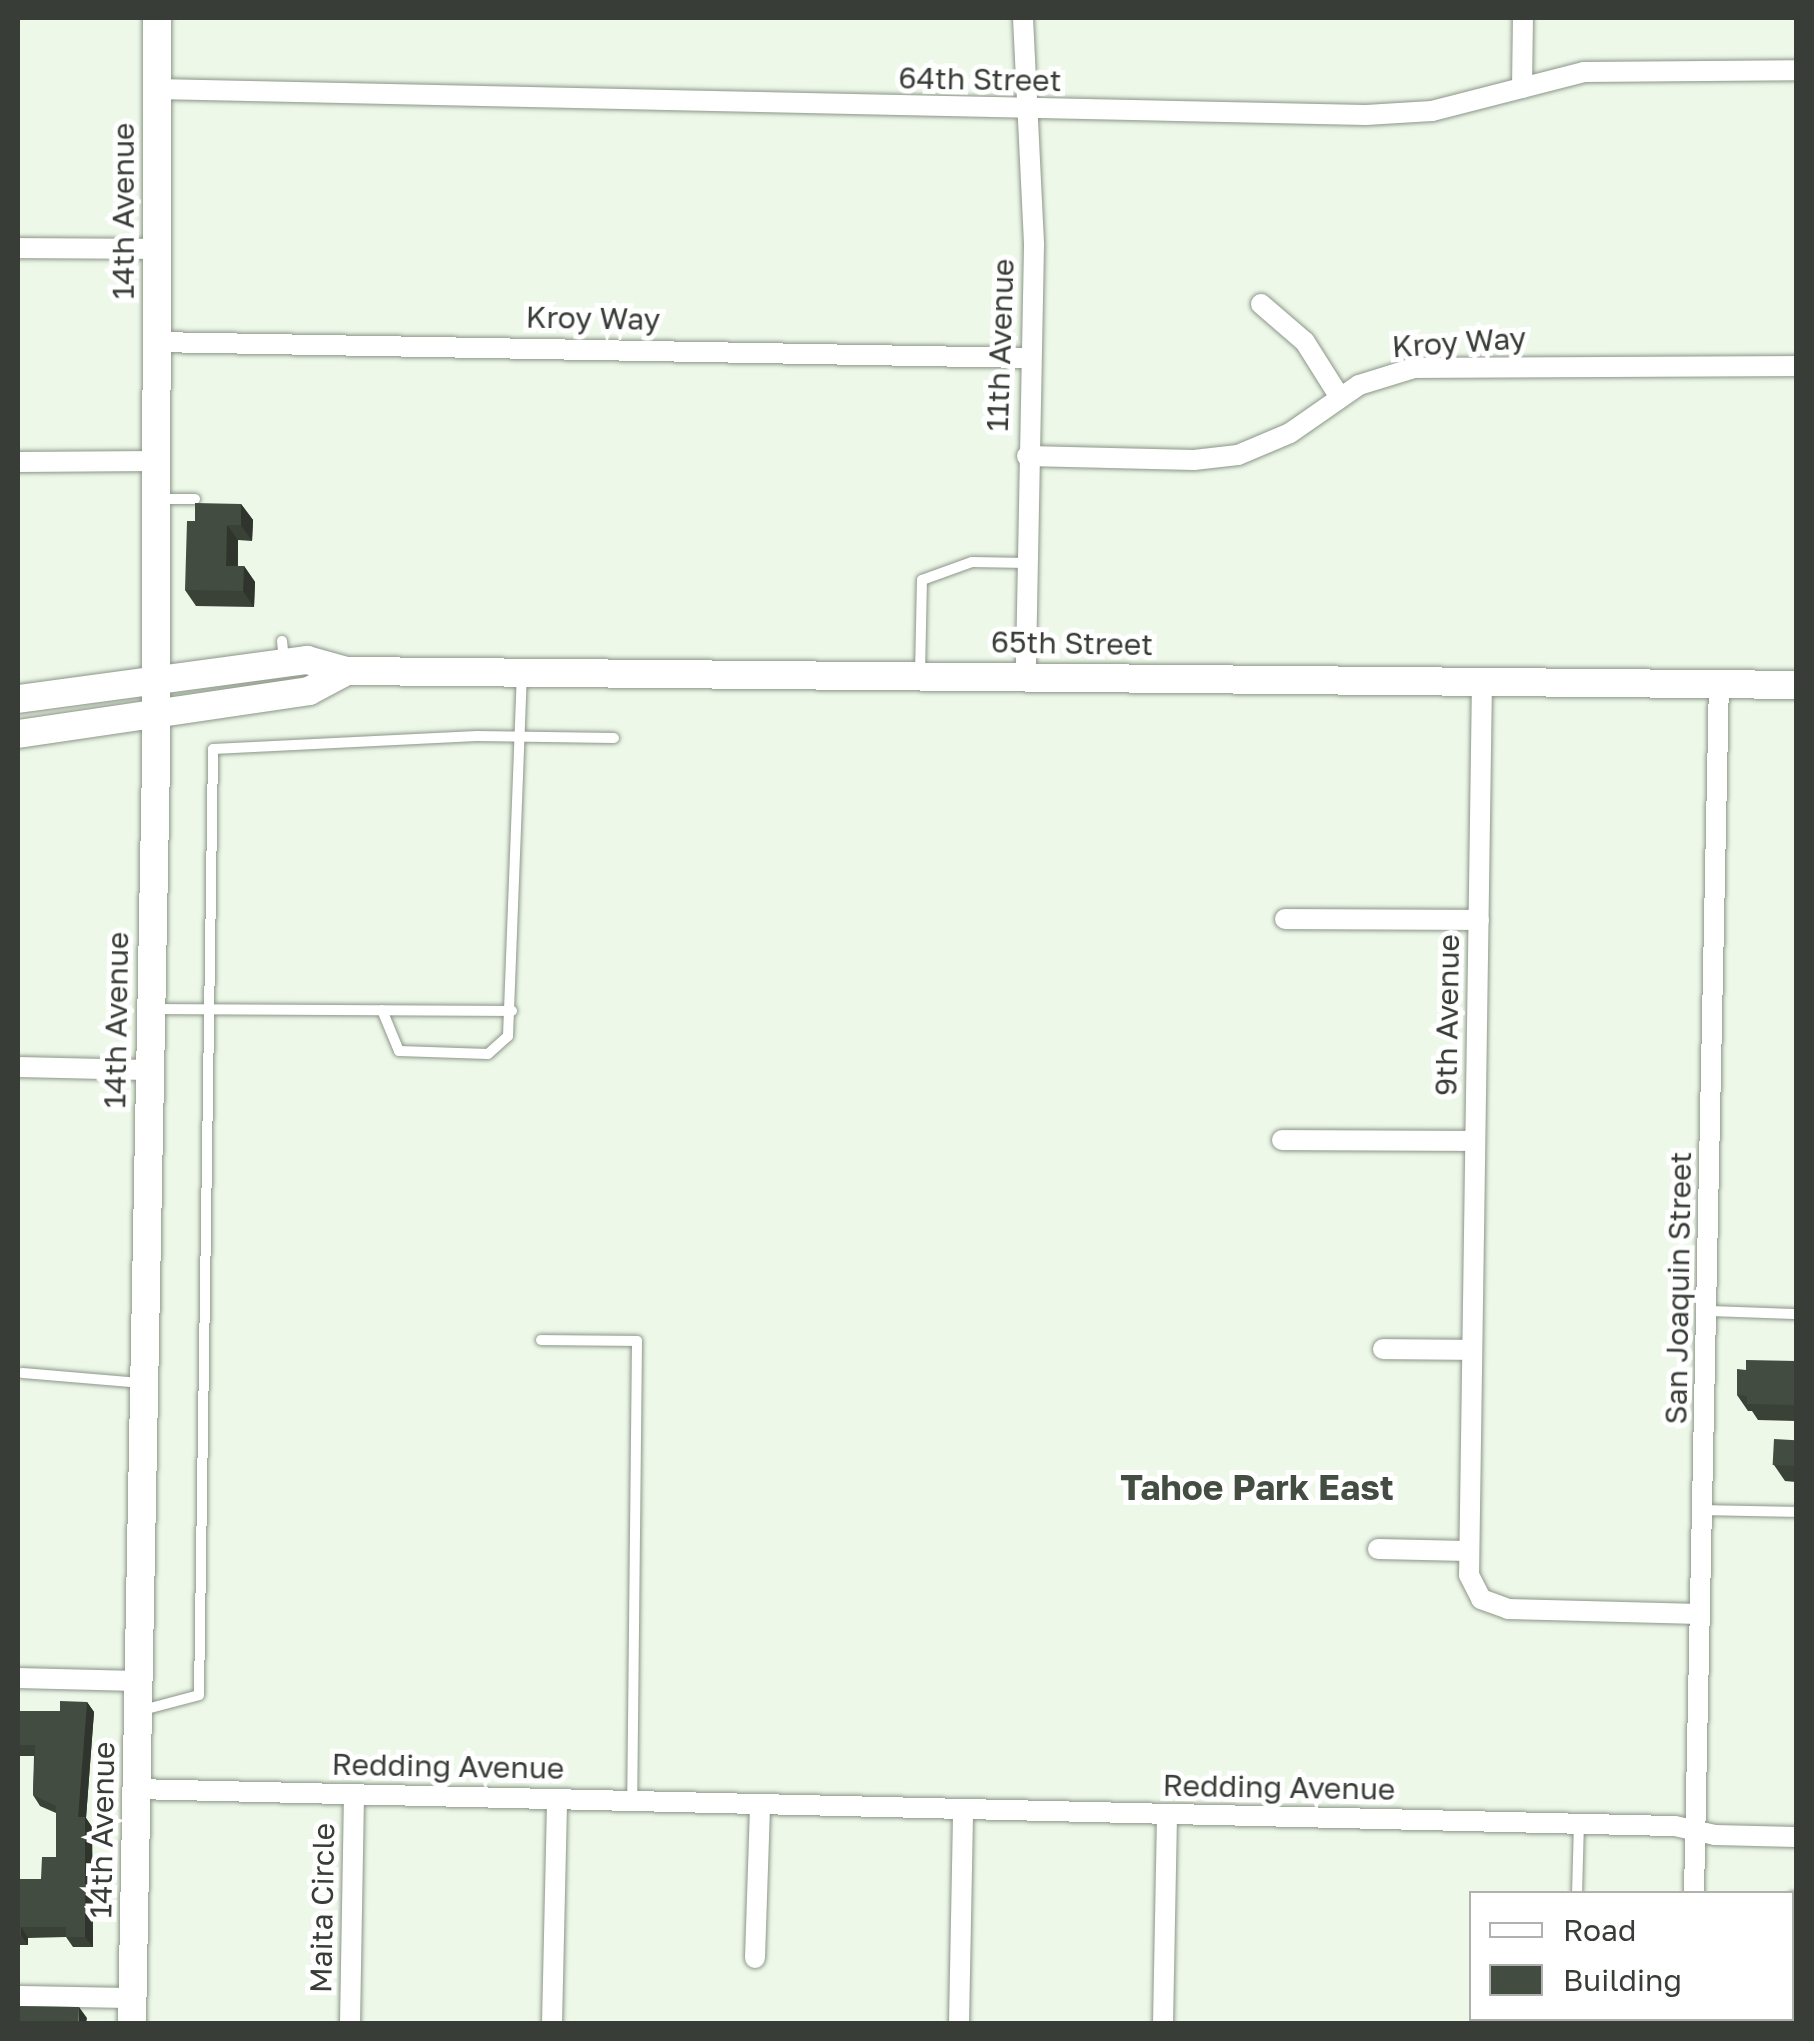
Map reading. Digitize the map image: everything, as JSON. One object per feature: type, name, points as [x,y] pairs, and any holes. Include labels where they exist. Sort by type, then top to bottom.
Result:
[{"type":"main road","name":"14th Avenue","points":[[132,2011],[155,713],[157,18]]},
{"type":"main road","name":"65th Street","points":[[18,699],[155,680],[283,651],[348,671],[1796,685]]},
{"type":"main road","name":"65th Street","points":[[18,734],[309,691],[348,671]]},
{"type":"street","name":"11th Avenue","points":[[1023,18],[1028,110],[1030,358],[1026,676]]},
{"type":"street","points":[[1522,18],[1522,88]]},
{"type":"street","name":"64th Street","points":[[156,89],[1396,115],[1618,69],[1796,70]]},
{"type":"street","points":[[18,248],[156,249]]},
{"type":"street","points":[[1261,304],[1305,342],[1340,396]]},
{"type":"street","name":"Kroy Way","points":[[155,342],[1030,358]]},
{"type":"street","name":"Kroy Way","points":[[1027,456],[1238,455],[1290,433],[1340,396],[1414,368],[1796,366]]},
{"type":"street","points":[[18,462],[154,462]]},
{"type":"street","name":"9th Avenue","points":[[1482,681],[1468,1551],[1472,1588],[1491,1606],[1700,1614]]},
{"type":"street","name":"San Joaquin Street","points":[[1694,1891],[1720,684]]},
{"type":"street","points":[[1285,919],[1479,920]]},
{"type":"street","points":[[18,1067],[147,1070]]},
{"type":"street","points":[[1282,1140],[1475,1141]]},
{"type":"street","points":[[1383,1349],[1472,1350]]},
{"type":"street","points":[[1378,1549],[1468,1551]]},
{"type":"street","points":[[18,1678],[137,1680]]},
{"type":"street","name":"Redding Avenue","points":[[136,1789],[1579,1824],[1796,1837]]},
{"type":"street","name":"Maita Circle","points":[[350,2024],[354,1794]]},
{"type":"street","points":[[552,2024],[557,1799]]},
{"type":"street","points":[[755,1958],[760,1804]]},
{"type":"street","points":[[959,2024],[963,1808]]},
{"type":"street","points":[[1163,2024],[1167,1814]]},
{"type":"street","points":[[18,1996],[132,2011]]},
{"type":"lane","points":[[154,499],[194,499]]},
{"type":"lane","points":[[920,674],[922,580],[972,562],[1029,562]]},
{"type":"lane","points":[[382,1010],[399,1051],[488,1054],[508,1036],[523,738],[522,673]]},
{"type":"lane","points":[[137,1712],[198,1694],[212,1010],[212,749],[614,738]]},
{"type":"lane","points":[[148,1010],[512,1011]]},
{"type":"lane","points":[[1708,1310],[1796,1314]]},
{"type":"lane","points":[[541,1340],[636,1340],[632,1800]]},
{"type":"lane","points":[[22,1373],[142,1383]]},
{"type":"lane","points":[[1703,1510],[1796,1512]]},
{"type":"lane","points":[[1577,1891],[1579,1824]]},
{"type":"building","points":[[195,503],[241,504],[241,525],[227,525],[226,566],[244,566],[243,591],[185,590],[187,521],[195,521]]},
{"type":"building","points":[[1746,1360],[1796,1361],[1796,1405],[1747,1404],[1747,1396],[1737,1395],[1737,1369],[1746,1370]]},
{"type":"building","points":[[1774,1439],[1796,1440],[1795,1466],[1773,1465]]},
{"type":"building","points":[[60,1701],[87,1702],[78,1817],[85,1817],[85,1937],[66,1937],[66,1927],[21,1927],[18,1935],[18,1879],[41,1879],[42,1857],[56,1857],[56,1806],[33,1795],[35,1745],[18,1745],[18,1711],[60,1711]]},
{"type":"building","points":[[18,2006],[79,2007],[79,2024],[18,2024]]},
{"type":"district","name":"Tahoe Park East","points":[[1257,1487]]}]
